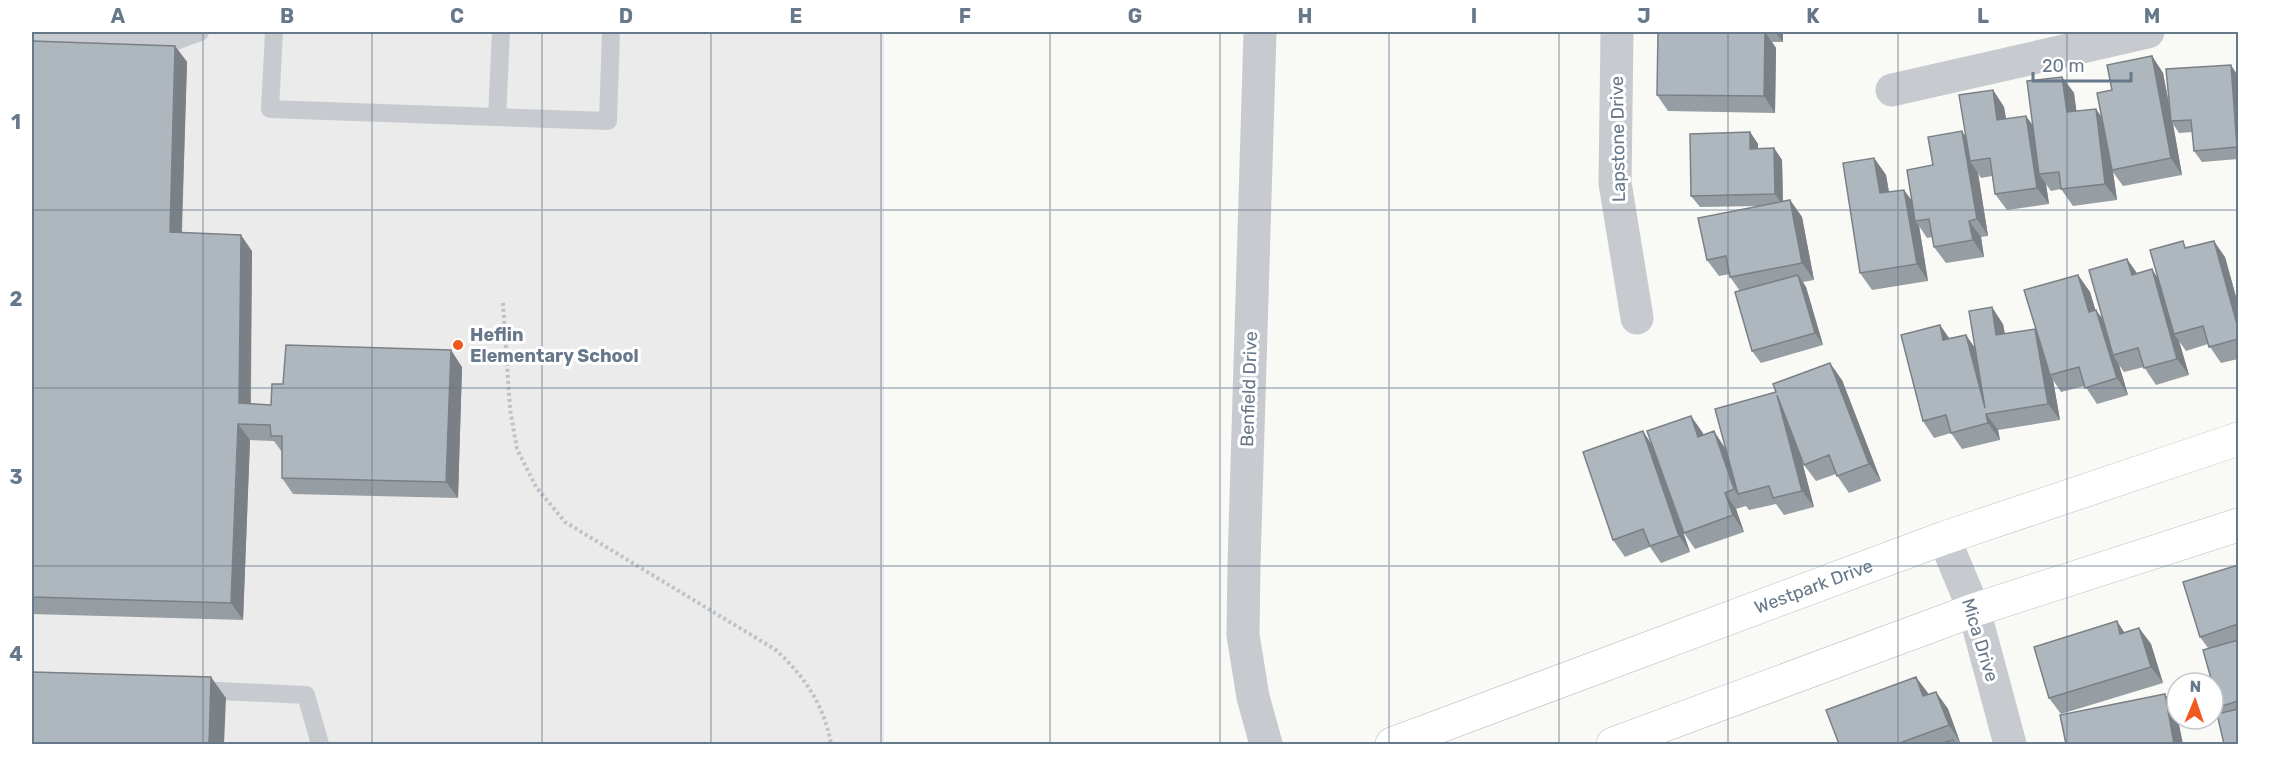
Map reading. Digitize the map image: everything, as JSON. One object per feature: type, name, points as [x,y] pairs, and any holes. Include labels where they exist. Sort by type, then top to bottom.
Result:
[{"type":"main road","name":"Westpark Drive","points":[[1392,744],[1944,538],[2238,439]]},
{"type":"main road","points":[[1613,744],[1974,610],[2238,525]]},
{"type":"street","name":"Benfield Drive","points":[[1260,32],[1244,564],[1244,634],[1253,697],[1266,744]]},
{"type":"street","name":"Lapstone Drive","points":[[1617,32],[1615,183],[1637,318]]},
{"type":"street","points":[[1892,90],[2148,32]]},
{"type":"street","name":"Mica Drive","points":[[1944,538],[1974,610],[2010,744]]},
{"type":"lane","points":[[32,37],[172,42],[200,32]]},
{"type":"lane","points":[[274,32],[270,109],[608,121],[611,32]]},
{"type":"lane","points":[[497,117],[501,32]]},
{"type":"lane","points":[[175,689],[306,695],[320,744]]},
{"type":"path","points":[[503,303],[510,409],[517,449],[536,487],[565,522],[776,650],[797,670],[818,702],[831,744]]},
{"type":"shaded area","name":"Heflin Elementary School","points":[[32,32],[884,32],[884,744],[32,744]]},
{"type":"building","points":[[1658,32],[1765,32],[1764,96],[1657,95]]},
{"type":"building","points":[[32,41],[175,46],[170,232],[241,235],[239,403],[271,405],[272,384],[283,384],[286,345],[451,350],[446,482],[282,478],[282,436],[271,436],[270,425],[238,424],[231,603],[32,597]]},
{"type":"building","points":[[2152,56],[2171,158],[2112,170],[2097,93],[2112,90],[2107,65]]},
{"type":"building","points":[[2231,65],[2237,147],[2194,151],[2191,120],[2171,121],[2166,69]]},
{"type":"building","points":[[2062,77],[2067,112],[2096,109],[2105,184],[2061,189],[2059,172],[2039,174],[2027,81]]},
{"type":"building","points":[[1993,90],[1997,120],[2026,116],[2037,188],[1995,194],[1990,158],[1970,161],[1959,95]]},
{"type":"building","points":[[1962,131],[1977,219],[1969,221],[1973,240],[1934,247],[1929,219],[1915,221],[1907,170],[1933,165],[1928,137]]},
{"type":"building","points":[[1750,132],[1750,149],[1774,148],[1775,194],[1691,196],[1690,134]]},
{"type":"building","points":[[1874,158],[1880,193],[1904,190],[1917,264],[1860,273],[1843,163]]},
{"type":"building","points":[[1790,200],[1802,263],[1730,277],[1726,256],[1707,260],[1698,218]]},
{"type":"building","points":[[2183,241],[2185,248],[2214,241],[2238,328],[2238,339],[2209,347],[2203,326],[2174,334],[2150,250]]},
{"type":"building","points":[[2127,259],[2132,275],[2152,269],[2177,359],[2144,368],[2138,348],[2113,355],[2089,270]]},
{"type":"building","points":[[1798,275],[1815,333],[1752,351],[1735,292]]},
{"type":"building","points":[[2078,275],[2089,312],[2096,310],[2117,378],[2085,388],[2079,367],[2050,375],[2024,290]]},
{"type":"building","points":[[1992,307],[1996,335],[2035,329],[2048,404],[1986,414],[1988,423],[1951,433],[1946,415],[1923,421],[1901,335],[1940,325],[1943,340],[1966,335],[1985,408],[1969,311]]},
{"type":"building","points":[[1830,363],[1869,464],[1837,476],[1829,455],[1804,465],[1777,395],[1802,491],[1773,498],[1769,486],[1738,494],[1715,409],[1776,392],[1773,384]]},
{"type":"building","points":[[1691,416],[1698,437],[1714,431],[1734,489],[1725,493],[1733,515],[1684,533],[1647,431]]},
{"type":"building","points":[[1643,431],[1679,536],[1650,546],[1643,529],[1613,540],[1583,452]]},
{"type":"building","points":[[2238,565],[2238,624],[2200,637],[2183,582]]},
{"type":"building","points":[[2117,621],[2120,634],[2139,628],[2151,667],[2049,698],[2034,647]]},
{"type":"building","points":[[2238,640],[2238,701],[2225,705],[2225,671],[2209,671],[2203,650]]},
{"type":"building","points":[[32,672],[211,677],[209,744],[32,744]]},
{"type":"building","points":[[1916,677],[1923,696],[1936,692],[1949,725],[1897,744],[1839,744],[1826,710]]},
{"type":"building","points":[[2165,694],[2165,731],[2172,731],[2174,744],[2066,744],[2060,715]]},
{"type":"building","points":[[2238,709],[2238,744],[2224,744],[2221,731],[2225,731],[2225,712]]},
{"type":"building","points":[[1953,740],[1955,744],[1939,744]]},
{"type":"place","name":"Heflin Elementary School","points":[[458,345]]}]
